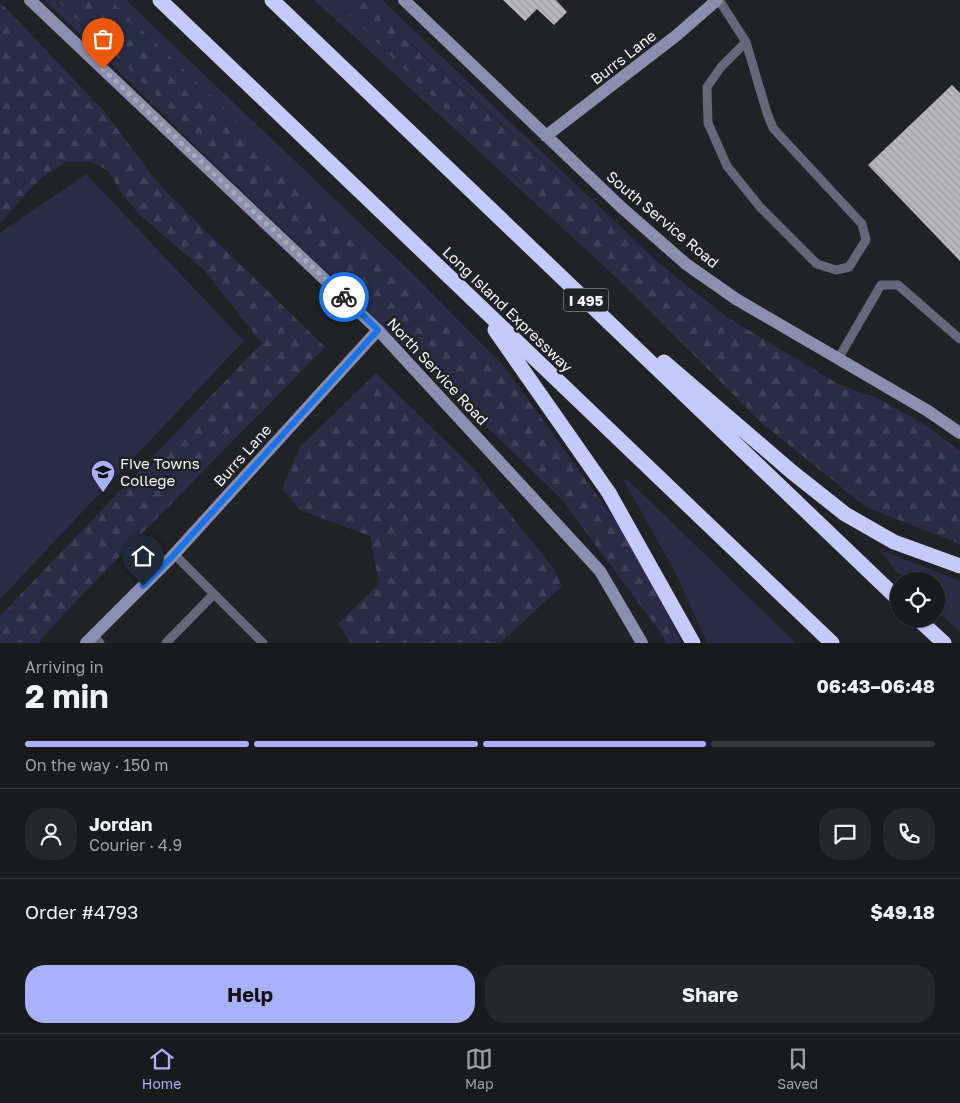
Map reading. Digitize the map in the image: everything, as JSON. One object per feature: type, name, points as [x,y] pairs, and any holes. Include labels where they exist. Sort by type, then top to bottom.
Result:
[{"type":"highway","name":"Long Island Expressway","points":[[160,0],[832,643]]},
{"type":"highway","name":"I 495","points":[[272,0],[890,591]]},
{"type":"highway","points":[[527,244],[792,472],[845,514],[894,542],[960,566]]},
{"type":"highway","points":[[473,300],[609,493],[693,643]]},
{"type":"highway","points":[[927,627],[944,643]]},
{"type":"main road","name":"North Service Road","points":[[30,0],[378,330],[600,572],[642,643]]},
{"type":"main road","name":"South Service Road","points":[[404,0],[621,207],[686,264],[736,299],[928,411],[960,433]]},
{"type":"main road","name":"Burrs Lane","points":[[546,136],[677,35],[718,0]]},
{"type":"main road","name":"Burrs Lane","points":[[93,641],[378,330]]},
{"type":"lane","points":[[718,0],[746,42],[773,128],[862,224],[866,240],[848,267],[836,270],[817,264],[760,207],[727,166],[708,123],[707,87],[721,66],[746,42]]},
{"type":"lane","points":[[838,359],[881,285],[898,285],[960,339]]},
{"type":"lane","points":[[174,554],[263,643]]},
{"type":"lane","points":[[166,643],[214,594]]},
{"type":"green space","points":[[44,0],[126,0],[407,268],[502,364],[630,541],[682,643],[666,643],[658,629],[563,500]]},
{"type":"green space","points":[[57,0],[110,0],[335,213],[509,373],[630,541],[671,622],[676,643],[658,629],[563,501],[488,428],[448,376]]},
{"type":"green space","points":[[314,0],[334,0],[620,281]]},
{"type":"green space","points":[[334,0],[364,0],[401,36],[661,265],[728,318],[840,385],[879,399],[924,424],[960,451],[960,544],[866,507],[764,425]]},
{"type":"green space","points":[[356,0],[382,0],[661,265],[416,48]]},
{"type":"green space","points":[[0,2],[103,110],[151,174],[172,198],[325,347],[74,603],[38,643],[0,643],[0,616],[262,343],[205,271],[141,216],[125,198],[108,171],[92,162],[66,162],[44,176],[28,191],[0,224]]},
{"type":"green space","points":[[86,174],[244,341],[0,599],[0,233]]},
{"type":"green space","points":[[376,373],[473,468],[554,569],[562,586],[500,643],[351,643],[338,624],[379,584],[370,536],[300,510],[282,489],[300,447]]},
{"type":"green space","points":[[623,479],[629,481],[796,643],[707,643],[675,572]]},
{"type":"green space","points":[[879,549],[937,572],[897,572]]},
{"type":"green space","points":[[945,575],[960,581],[960,632],[945,618]]},
{"type":"building","points":[[503,0],[556,0],[567,12],[554,25],[537,9],[525,21]]},
{"type":"building","points":[[952,85],[960,93],[960,261],[868,165]]},
{"type":"way so far","points":[[103,69],[344,297]]},
{"type":"place","name":"Five Towns College","points":[[103,493]]},
{"type":"route","points":[[143,586],[168,561],[378,330],[344,297]]}]
